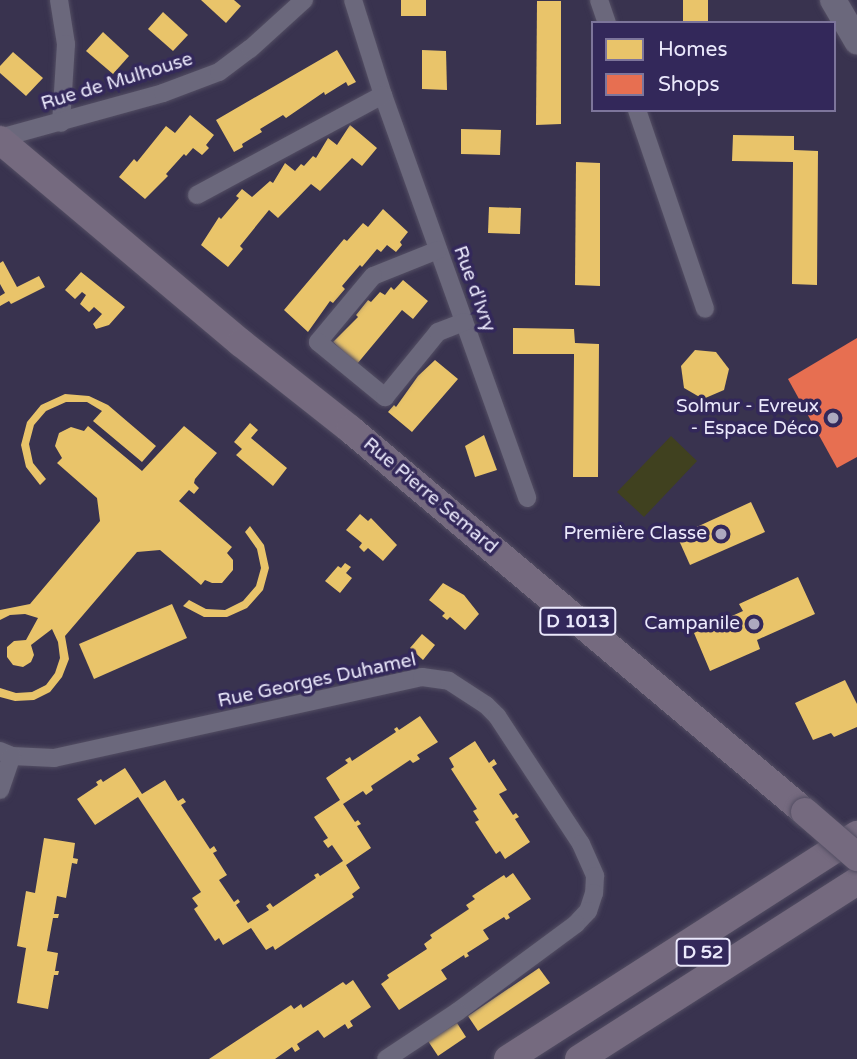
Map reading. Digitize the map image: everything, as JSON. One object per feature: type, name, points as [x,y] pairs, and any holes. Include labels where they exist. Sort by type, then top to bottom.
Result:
[{"type":"main road","points":[[833,0],[857,41]]},
{"type":"main road","name":"Rue Pierre Semard","points":[[0,139],[241,343],[350,429],[857,857]]},
{"type":"main road","points":[[508,1059],[857,835]]},
{"type":"main road","name":"D 52","points":[[618,1046],[629,1011],[639,998],[664,977],[783,900],[815,861]]},
{"type":"main road","points":[[579,1059],[618,1046],[857,881]]},
{"type":"street","points":[[59,0],[66,44],[61,123]]},
{"type":"street","name":"Rue de Mulhouse","points":[[0,139],[163,93],[219,72],[250,49],[304,0]]},
{"type":"street","name":"Rue d'Ivry","points":[[353,0],[383,95],[527,498]]},
{"type":"street","points":[[599,0],[606,21]]},
{"type":"street","points":[[197,195],[383,95]]},
{"type":"street","points":[[638,112],[705,309]]},
{"type":"street","points":[[438,250],[373,276],[318,342],[384,397],[438,332],[464,322]]},
{"type":"street","name":"Rue Georges Duhamel","points":[[6,754],[54,758],[422,677],[449,681],[486,705],[581,845],[596,876],[594,893],[588,911],[576,924],[457,1012],[386,1059]]},
{"type":"street","points":[[0,790],[6,754]]},
{"type":"green space","points":[[671,436],[697,461],[644,517],[617,492]]},
{"type":"building: Homes","points":[[201,0],[234,0],[241,6],[226,23]]},
{"type":"building: Homes","points":[[401,0],[426,0],[426,16],[401,16]]},
{"type":"building: Homes","points":[[683,0],[708,0],[708,21],[683,21]]},
{"type":"building: Homes","points":[[537,1],[561,1],[561,124],[536,125]]},
{"type":"building: Homes","points":[[163,12],[188,35],[173,51],[148,29]]},
{"type":"building: Homes","points":[[103,32],[129,56],[113,74],[86,51]]},
{"type":"building: Homes","points":[[337,50],[356,82],[348,86],[346,82],[325,95],[324,92],[286,118],[283,115],[260,129],[262,132],[234,152],[216,120]]},
{"type":"building: Homes","points":[[422,50],[446,51],[447,90],[422,89]]},
{"type":"building: Homes","points":[[13,52],[43,78],[26,96],[0,73],[0,66]]},
{"type":"building: Homes","points":[[190,115],[214,135],[206,145],[209,148],[202,155],[193,148],[186,156],[184,154],[166,174],[168,176],[145,199],[119,177],[134,159],[137,162],[166,126],[175,133]]},
{"type":"building: Homes","points":[[350,125],[377,148],[362,166],[352,158],[320,191],[311,184],[278,218],[269,210],[240,246],[243,249],[228,267],[201,245],[219,217],[221,219],[239,198],[236,196],[242,189],[252,197],[270,181],[273,183],[285,163],[295,171],[313,156],[316,158],[328,138],[337,145]]},
{"type":"building: Homes","points":[[461,129],[501,130],[500,155],[461,154]]},
{"type":"building: Homes","points":[[733,135],[794,136],[794,150],[818,151],[817,285],[792,284],[793,162],[732,161]]},
{"type":"building: Homes","points":[[576,162],[600,163],[600,286],[575,285]]},
{"type":"building: Homes","points":[[489,207],[521,208],[520,234],[488,233]]},
{"type":"building: Homes","points":[[383,209],[408,232],[400,242],[402,245],[396,252],[387,245],[381,252],[377,249],[342,286],[345,289],[333,303],[330,301],[308,332],[284,310],[344,239],[347,241],[363,223],[368,227]]},
{"type":"building: Homes","points":[[3,261],[17,287],[39,276],[45,287],[11,304],[9,301],[0,306],[0,296],[5,293],[0,284],[0,263]]},
{"type":"building: Homes","points":[[81,272],[125,307],[109,325],[96,329],[93,324],[102,314],[94,307],[89,312],[80,304],[86,295],[82,292],[75,299],[65,290]]},
{"type":"building: Homes","points":[[403,280],[428,301],[413,319],[402,310],[357,364],[333,342],[358,317],[356,315],[368,300],[371,302],[380,292],[385,295],[391,287],[394,290]]},
{"type":"building: Homes","points":[[513,328],[574,329],[575,343],[599,344],[598,477],[573,477],[574,354],[513,354]]},
{"type":"building: Homes","points":[[695,350],[716,352],[729,369],[724,390],[703,399],[684,388],[681,366]]},
{"type":"building: Homes","points":[[435,360],[458,379],[412,432],[388,412],[394,405],[396,407],[418,376]]},
{"type":"building: Homes","points":[[65,394],[89,396],[108,405],[156,446],[142,462],[93,421],[102,411],[87,402],[66,402],[46,411],[34,425],[29,444],[33,463],[46,479],[40,485],[26,467],[21,445],[27,422],[41,405]]},
{"type":"building: Homes","points":[[250,423],[258,430],[251,438],[287,468],[273,486],[236,455],[242,449],[234,442]]},
{"type":"building: Homes","points":[[88,426],[142,471],[184,426],[217,453],[195,479],[194,483],[199,488],[194,494],[189,490],[179,501],[232,547],[227,553],[233,560],[233,570],[222,583],[205,580],[201,585],[160,550],[137,552],[65,636],[69,659],[62,677],[50,692],[34,700],[15,701],[0,697],[0,688],[16,693],[32,692],[46,685],[55,673],[60,658],[58,642],[52,629],[31,645],[34,655],[31,662],[23,667],[13,665],[7,657],[7,647],[14,641],[26,640],[38,618],[25,614],[10,615],[0,620],[0,610],[30,604],[100,521],[97,498],[57,463],[62,458],[55,446],[59,433],[71,427],[84,431]]},
{"type":"building: Homes","points":[[484,435],[497,470],[475,477],[465,446]]},
{"type":"building: Homes","name":"Première Classe","points":[[751,502],[765,532],[690,565],[677,536]]},
{"type":"building: Homes","points":[[360,514],[368,521],[371,518],[397,545],[383,561],[368,548],[364,552],[359,547],[362,543],[346,530]]},
{"type":"building: Homes","points":[[250,526],[264,545],[269,568],[263,590],[247,608],[227,617],[204,617],[183,606],[189,600],[206,609],[225,610],[243,601],[256,586],[261,568],[257,549],[245,532]]},
{"type":"building: Homes","points":[[345,563],[351,567],[346,573],[352,578],[340,593],[325,581],[338,566],[341,568]]},
{"type":"building: Homes","name":"Campanile","points":[[798,577],[815,614],[757,640],[760,649],[710,671],[694,633],[743,611],[739,604]]},
{"type":"building: Homes","points":[[443,583],[464,595],[479,614],[465,630],[450,617],[447,620],[442,616],[445,613],[429,600]]},
{"type":"building: Homes","points":[[172,604],[187,638],[94,679],[79,644]]},
{"type":"building: Homes","points":[[422,634],[435,645],[423,660],[410,648]]},
{"type":"building: Homes","points":[[845,680],[857,704],[857,727],[834,737],[831,733],[813,740],[795,703]]},
{"type":"building: Homes","points":[[420,716],[438,742],[417,755],[420,759],[413,763],[410,760],[371,786],[373,790],[366,795],[363,791],[343,804],[355,822],[358,820],[361,824],[357,826],[371,848],[346,865],[360,888],[352,894],[354,897],[275,950],[273,946],[266,950],[251,928],[223,945],[219,938],[215,941],[194,909],[198,906],[192,898],[201,892],[138,797],[95,825],[77,799],[98,785],[96,782],[101,779],[103,782],[125,768],[142,794],[165,780],[178,801],[183,798],[186,802],[181,805],[210,849],[214,846],[217,851],[213,853],[227,875],[219,880],[234,902],[238,899],[240,902],[236,905],[248,923],[269,910],[266,906],[270,903],[273,907],[316,878],[314,875],[318,873],[320,876],[343,861],[332,845],[328,848],[323,841],[328,838],[314,817],[340,800],[326,778],[348,763],[345,760],[350,757],[352,761],[396,732],[394,729],[397,727],[399,730]]},
{"type":"building: Homes","points":[[475,741],[489,763],[494,759],[497,764],[492,767],[507,790],[499,794],[513,815],[516,813],[519,817],[515,819],[530,842],[505,859],[500,851],[496,854],[475,822],[479,820],[473,811],[477,809],[451,769],[454,767],[449,758]]},
{"type":"building: Homes","points":[[44,838],[75,843],[73,858],[78,859],[77,864],[72,863],[66,898],[57,896],[54,914],[59,914],[58,918],[53,918],[47,951],[58,953],[55,971],[59,971],[58,975],[54,975],[48,1009],[17,1003],[26,948],[17,946],[26,891],[35,893]]},
{"type":"building: Homes","points":[[513,873],[531,899],[508,914],[510,918],[506,920],[504,917],[483,930],[489,939],[467,953],[469,956],[465,958],[464,955],[441,970],[447,979],[399,1010],[381,984],[389,978],[387,975],[427,949],[424,944],[432,938],[430,935],[469,909],[466,905],[475,899],[472,896],[504,875],[506,878]]},
{"type":"building: Homes","points":[[539,968],[550,983],[478,1031],[468,1016]]},
{"type":"building: Homes","points":[[353,980],[371,1007],[350,1021],[353,1026],[348,1029],[345,1024],[324,1038],[318,1030],[297,1044],[300,1049],[295,1052],[292,1047],[275,1059],[209,1059],[291,1005],[294,1009],[301,1004],[303,1008],[343,982],[346,985]]},
{"type":"building: Homes","points":[[457,1023],[466,1037],[438,1056],[428,1041]]},
{"type":"building: Shops","name":"Solmur - Evreux - Espace Déco","points":[[857,338],[857,457],[837,468],[788,379]]},
{"type":"place","name":"Solmur - Evreux - Espace Déco","points":[[833,418]]},
{"type":"place","name":"Première Classe","points":[[721,534]]},
{"type":"place","name":"Campanile","points":[[754,624]]}]
